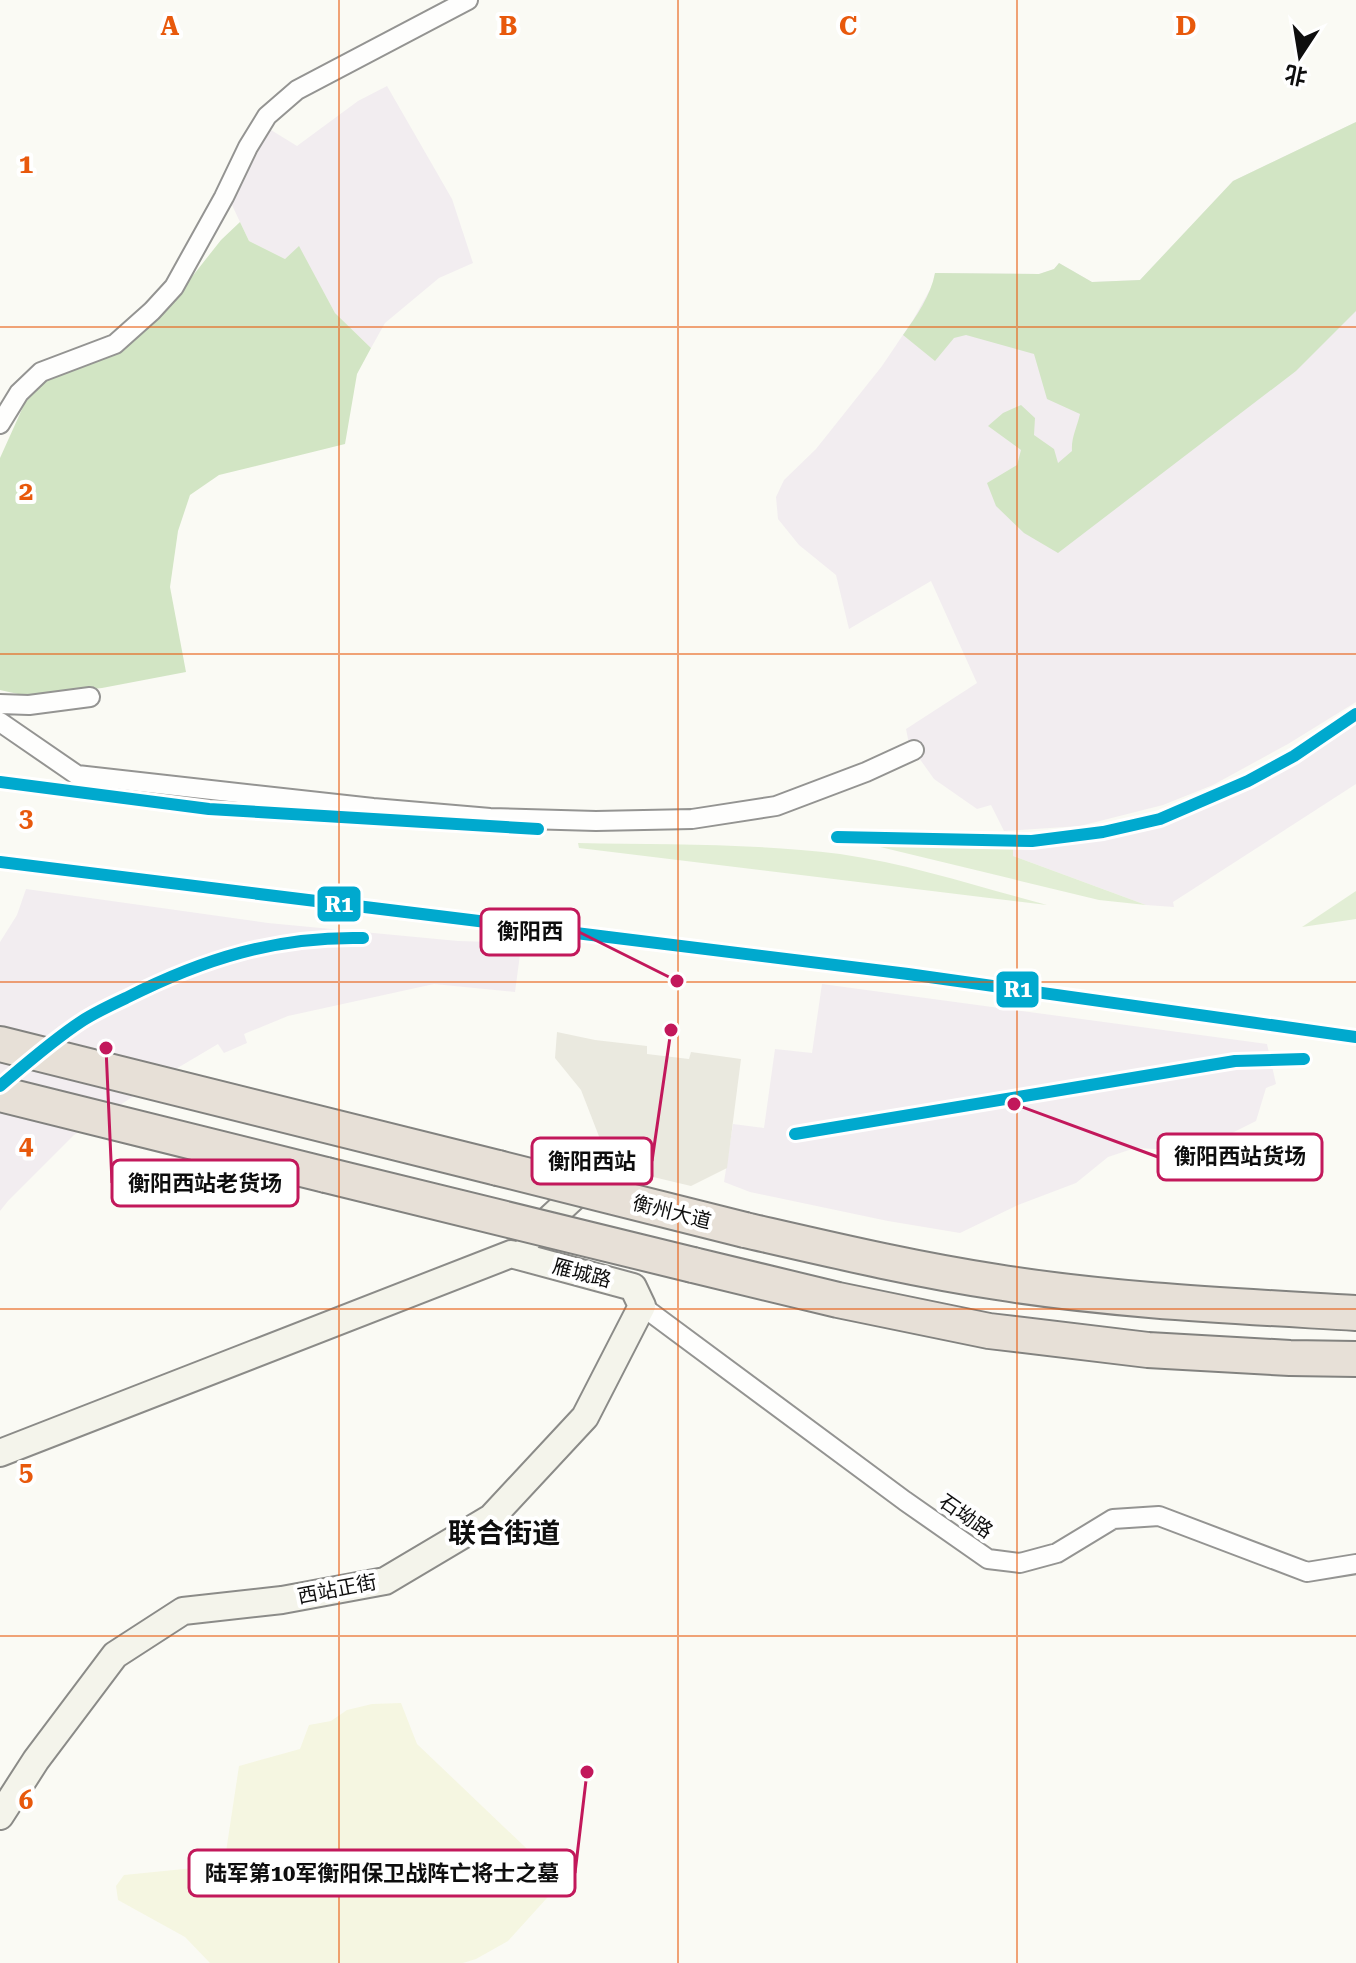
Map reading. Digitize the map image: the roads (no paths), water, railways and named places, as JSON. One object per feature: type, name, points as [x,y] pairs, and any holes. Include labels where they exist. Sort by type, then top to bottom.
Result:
[{"type":"highway","name":"衡州大道","points":[[0,1044],[745,1230],[997,1283],[1156,1301],[1356,1313]]},
{"type":"highway","points":[[0,1094],[838,1300],[989,1331],[1148,1350],[1356,1359]]},
{"type":"highway","points":[[989,1331],[1006,1309],[1006,1297],[997,1283]]},
{"type":"highway","points":[[1148,1350],[1133,1340],[1126,1321],[1130,1311],[1156,1301]]},
{"type":"street","points":[[0,424],[19,393],[41,372],[115,344],[174,287],[267,116],[297,90],[468,0]]},
{"type":"street","points":[[0,704],[29,705],[90,697]]},
{"type":"street","points":[[0,722],[77,775],[490,818],[596,821],[692,819],[776,806],[914,750]]},
{"type":"street","points":[[0,1462],[515,1258],[519,1247],[607,1166]]},
{"type":"street","points":[[0,1453],[496,1259],[511,1254],[515,1258]]},
{"type":"street","name":"雁城路","points":[[515,1258],[629,1291],[642,1306]]},
{"type":"street","name":"石坳路","points":[[642,1306],[988,1559],[1020,1563],[1057,1553],[1113,1519],[1159,1516],[1307,1572],[1356,1564]]},
{"type":"street","name":"西站正街","points":[[0,1816],[36,1760],[115,1655],[183,1611],[282,1600],[385,1581],[491,1518],[585,1417],[642,1306]]},
{"type":"place","name":"衡阳西","points":[[677,981]]},
{"type":"place","name":"衡阳西站","points":[[671,1030]]},
{"type":"place","name":"衡阳西站老货场","points":[[106,1048]]},
{"type":"place","name":"衡阳西站货场","points":[[1014,1104]]},
{"type":"place","name":"陆军第10军衡阳保卫战阵亡将士之墓","points":[[587,1772]]},
{"type":"district","name":"联合街道","points":[[504,1533]]}]
